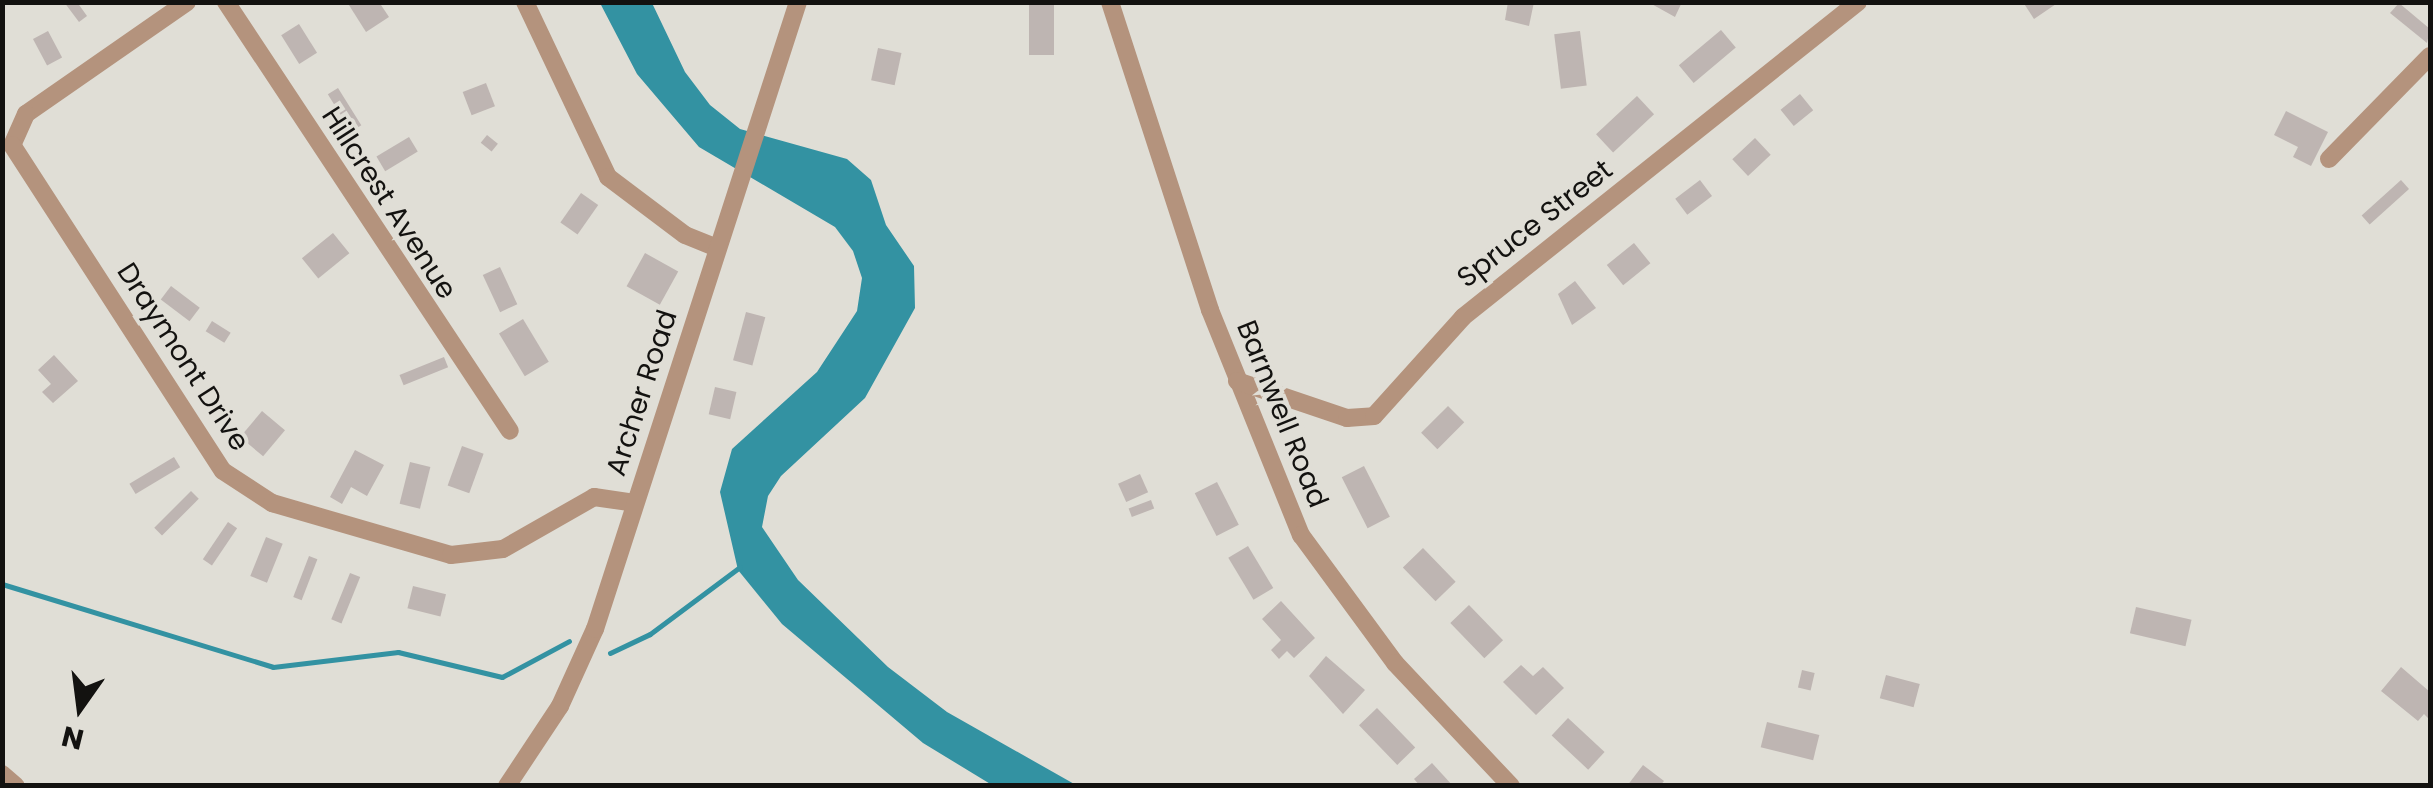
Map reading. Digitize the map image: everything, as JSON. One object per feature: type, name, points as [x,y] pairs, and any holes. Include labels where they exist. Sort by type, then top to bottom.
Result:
[{"type":"street","name":"Draymont Drive","points":[[187,2],[26,114],[12,146],[222,471],[272,503],[452,555],[503,549],[594,497],[635,503]]},
{"type":"street","name":"Hillcrest Avenue","points":[[226,2],[510,431]]},
{"type":"street","points":[[524,2],[608,177],[656,216],[718,248]]},
{"type":"street","name":"Archer Road","points":[[507,786],[578,670],[798,2]]},
{"type":"street","name":"Barnwell Road","points":[[1110,2],[1237,381],[1283,500],[1322,569],[1395,663],[1512,786]]},
{"type":"street","name":"Spruce Street","points":[[1237,381],[1346,418],[1374,416],[1463,316],[1858,2]]},
{"type":"street","points":[[2329,159],[2430,56]]},
{"type":"street","points":[[2,774],[16,786]]},
{"type":"water","points":[[600,3],[652,3],[685,72],[710,105],[740,129],[847,159],[871,180],[886,225],[914,266],[915,308],[865,398],[781,476],[768,496],[762,527],[798,580],[888,667],[947,712],[1076,785],[992,785],[923,743],[782,624],[738,570],[720,492],[732,449],[817,372],[857,311],[862,278],[853,251],[835,227],[699,147],[637,74]]},
{"type":"building","points":[[64,2],[77,2],[87,16],[79,22]]},
{"type":"building","points":[[347,2],[379,2],[389,17],[366,32]]},
{"type":"building","points":[[1029,2],[1054,2],[1054,55],[1029,55]]},
{"type":"building","points":[[1508,2],[1534,2],[1529,26],[1505,20]]},
{"type":"building","points":[[1648,2],[1682,2],[1675,17]]},
{"type":"building","points":[[2023,2],[2059,2],[2034,19]]},
{"type":"building","points":[[2399,3],[2430,29],[2427,43],[2390,13]]},
{"type":"building","points":[[299,24],[317,53],[299,64],[281,35]]},
{"type":"building","points":[[1721,30],[1736,48],[1694,83],[1679,65]]},
{"type":"building","points":[[48,31],[62,57],[47,65],[33,39]]},
{"type":"building","points":[[1580,31],[1587,86],[1561,89],[1554,34]]},
{"type":"building","points":[[878,48],[901,53],[895,85],[871,80]]},
{"type":"building","points":[[486,83],[495,106],[472,115],[463,92]]},
{"type":"building","points":[[338,88],[361,125],[351,132],[328,94]]},
{"type":"building","points":[[1800,94],[1813,110],[1794,126],[1781,110]]},
{"type":"building","points":[[1637,96],[1654,114],[1613,152],[1596,134]]},
{"type":"building","points":[[2286,111],[2328,132],[2311,166],[2293,157],[2298,147],[2274,135]]},
{"type":"building","points":[[487,135],[498,144],[492,152],[481,143]]},
{"type":"building","points":[[409,137],[418,152],[385,171],[376,157]]},
{"type":"building","points":[[1755,138],[1771,155],[1748,176],[1732,159]]},
{"type":"building","points":[[1700,180],[1712,196],[1687,215],[1675,199]]},
{"type":"building","points":[[2401,180],[2409,189],[2370,224],[2362,215]]},
{"type":"building","points":[[581,193],[598,205],[578,235],[560,222]]},
{"type":"building","points":[[333,233],[349,253],[318,278],[302,258]]},
{"type":"building","points":[[1634,243],[1650,263],[1623,285],[1607,265]]},
{"type":"building","points":[[645,253],[678,271],[660,305],[627,286]]},
{"type":"building","points":[[500,267],[517,304],[500,312],[483,275]]},
{"type":"building","points":[[1575,281],[1596,308],[1572,325],[1558,294]]},
{"type":"building","points":[[171,286],[200,308],[190,321],[161,300]]},
{"type":"building","points":[[746,312],[765,317],[752,365],[733,360]]},
{"type":"building","points":[[523,319],[549,362],[525,376],[499,333]]},
{"type":"building","points":[[212,321],[231,333],[224,343],[206,331]]},
{"type":"building","points":[[54,355],[78,381],[53,403],[42,392],[51,384],[38,370]]},
{"type":"building","points":[[444,357],[448,367],[404,385],[399,375]]},
{"type":"building","points":[[715,387],[736,392],[730,419],[709,414]]},
{"type":"building","points":[[1448,406],[1464,422],[1437,449],[1421,433]]},
{"type":"building","points":[[262,411],[285,430],[263,456],[240,437]]},
{"type":"building","points":[[462,446],[484,454],[469,493],[448,485]]},
{"type":"building","points":[[355,450],[384,465],[367,496],[351,487],[342,504],[330,497]]},
{"type":"building","points":[[174,457],[180,467],[136,494],[129,484]]},
{"type":"building","points":[[410,462],[430,467],[420,509],[400,504]]},
{"type":"building","points":[[1364,466],[1390,517],[1368,528],[1342,477]]},
{"type":"building","points":[[1140,474],[1148,492],[1126,502],[1118,484]]},
{"type":"building","points":[[1217,482],[1239,525],[1217,536],[1195,493]]},
{"type":"building","points":[[191,491],[199,499],[162,536],[154,528]]},
{"type":"building","points":[[1151,500],[1154,508],[1132,517],[1129,509]]},
{"type":"building","points":[[228,522],[237,528],[212,565],[203,559]]},
{"type":"building","points":[[266,537],[283,544],[267,583],[250,576]]},
{"type":"building","points":[[1248,546],[1273,588],[1254,600],[1228,558]]},
{"type":"building","points":[[1423,548],[1456,582],[1436,601],[1403,567]]},
{"type":"building","points":[[309,556],[317,559],[302,600],[293,597]]},
{"type":"building","points":[[350,573],[360,577],[341,623],[331,619]]},
{"type":"building","points":[[413,586],[446,594],[440,617],[407,608]]},
{"type":"building","points":[[1281,601],[1315,638],[1294,658],[1287,651],[1279,659],[1271,650],[1281,640],[1262,619]]},
{"type":"building","points":[[1469,605],[1503,640],[1484,658],[1450,623]]},
{"type":"building","points":[[2136,607],[2192,620],[2185,646],[2130,633]]},
{"type":"building","points":[[1326,656],[1365,690],[1343,714],[1309,676]]},
{"type":"building","points":[[1521,665],[1533,676],[1543,667],[1564,688],[1536,715],[1503,682]]},
{"type":"building","points":[[2401,667],[2430,692],[2430,720],[2424,714],[2418,721],[2381,691]]},
{"type":"building","points":[[1802,670],[1815,673],[1811,690],[1798,688]]},
{"type":"building","points":[[1886,675],[1920,684],[1914,707],[1880,698]]},
{"type":"building","points":[[1377,708],[1415,748],[1397,765],[1359,725]]},
{"type":"building","points":[[1568,718],[1605,752],[1588,770],[1552,736]]},
{"type":"building","points":[[1767,722],[1819,735],[1813,760],[1761,747]]},
{"type":"building","points":[[1432,763],[1453,786],[1420,786],[1414,779]]},
{"type":"building","points":[[1643,765],[1664,781],[1660,786],[1627,786]]},
{"type":"waterway","points":[[610,653],[650,634],[740,567]]},
{"type":"waterway","points":[[2,584],[273,667],[398,652],[502,677],[569,641]]}]
